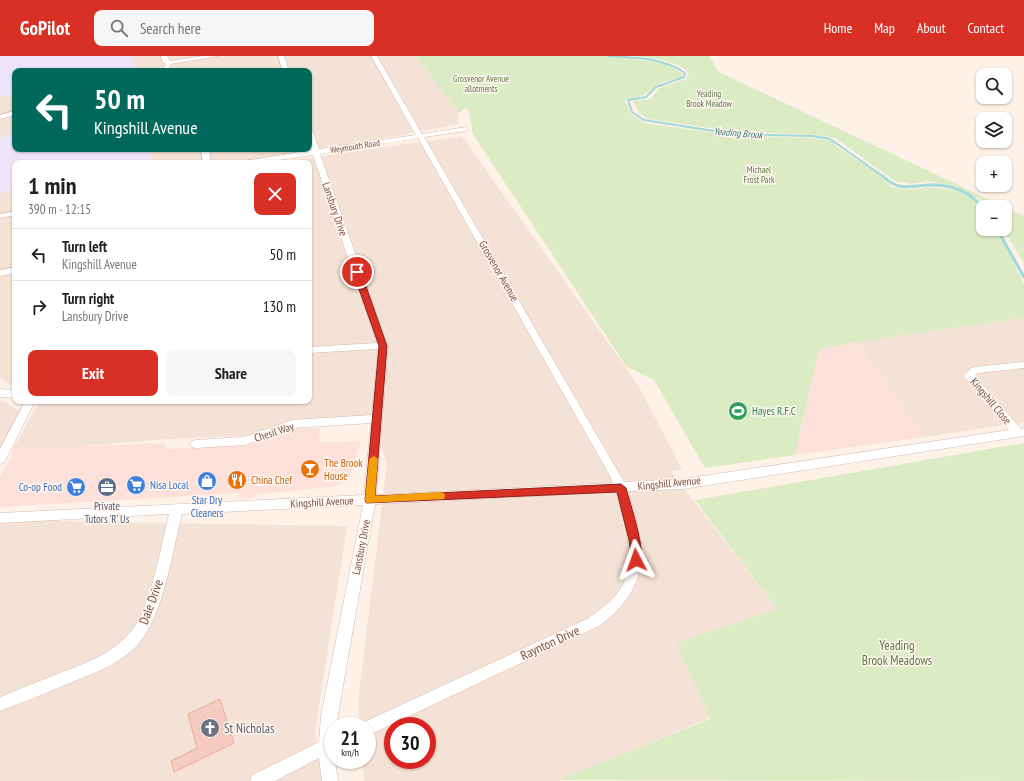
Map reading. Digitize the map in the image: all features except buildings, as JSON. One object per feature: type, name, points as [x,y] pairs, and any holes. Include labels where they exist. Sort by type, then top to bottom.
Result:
[{"type":"street","points":[[164,56],[165,61],[169,63],[215,56]]},
{"type":"street","points":[[281,56],[285,68]]},
{"type":"street","name":"Grosvenor Avenue","points":[[374,56],[422,136],[590,429],[621,488]]},
{"type":"street","points":[[166,68],[169,63]]},
{"type":"street","points":[[0,117],[12,114]]},
{"type":"street","name":"Weymouth Road","points":[[264,160],[466,129]]},
{"type":"street","name":"Lansbury Drive","points":[[312,141],[383,346],[370,500],[335,676],[332,717]]},
{"type":"street","points":[[0,216],[12,213]]},
{"type":"street","points":[[0,273],[12,271]]},
{"type":"street","points":[[312,350],[383,346]]},
{"type":"street","name":"Kingshill Close","points":[[1021,433],[969,376],[975,370],[1024,364]]},
{"type":"street","points":[[0,393],[12,394]]},
{"type":"street","points":[[1,455],[28,404]]},
{"type":"street","name":"Chesil Way","points":[[196,444],[245,441],[292,424],[376,419]]},
{"type":"street","name":"Kingshill Avenue","points":[[0,518],[683,484],[751,472],[1021,433]]},
{"type":"street","name":"Raynton Drive","points":[[376,724],[581,629],[604,616],[623,596],[635,568],[636,550],[621,488]]},
{"type":"street","name":"Dale Drive","points":[[0,704],[102,663],[122,650],[134,639],[145,622],[153,603],[177,510]]},
{"type":"street","points":[[258,781],[324,747]]},
{"type":"street","name":"Lansbury Drive","points":[[330,769],[330,781]]},
{"type":"shaded area","points":[[0,56],[132,56],[133,68],[12,68],[12,95],[0,96]]},
{"type":"shaded area","points":[[132,56],[416,56],[458,113],[459,124],[273,160],[12,160],[12,386],[0,378],[0,96],[12,95],[12,152],[312,152],[312,68],[133,68]]},
{"type":"shaded area","points":[[12,135],[12,152],[148,152],[152,159],[12,160],[12,191],[0,193],[0,138]]},
{"type":"shaded area","points":[[462,136],[638,385],[682,469],[671,471],[777,609],[676,643],[710,718],[559,780],[562,781],[364,781],[363,769],[376,769],[376,717],[359,717],[358,701],[387,464],[372,418],[244,436],[168,439],[11,452],[38,404],[312,404],[312,160],[294,160]]},
{"type":"shaded area","points":[[1024,318],[1024,422],[924,437],[857,342]]},
{"type":"shaded area","points":[[857,342],[924,437],[795,455],[819,349]]},
{"type":"shaded area","points":[[0,399],[21,412],[0,454]]},
{"type":"shaded area","points":[[320,428],[319,442],[361,441],[350,476],[345,482],[332,487],[257,494],[253,498],[239,499],[239,493],[0,507],[0,477],[15,449],[165,443],[166,449],[250,445],[291,429]]},
{"type":"shaded area","points":[[0,520],[347,526],[315,732],[323,781],[0,781]]},
{"type":"green space","points":[[416,56],[605,56],[664,63],[682,73],[682,77],[663,82],[642,96],[625,100],[631,114],[644,123],[730,135],[812,138],[831,141],[837,147],[878,173],[891,187],[909,190],[928,187],[958,191],[973,199],[976,203],[976,236],[999,236],[1004,243],[1024,284],[1024,318],[857,342],[819,349],[795,455],[705,468],[654,380],[626,366],[473,134],[469,112],[466,108],[458,113]]},
{"type":"green space","name":"Yeading Brook Meadow","points":[[632,56],[709,56],[719,72],[990,200],[982,200],[956,187],[929,181],[911,184],[895,181],[835,138],[815,135],[730,131],[649,119],[639,113],[633,101],[650,99],[660,88],[686,79],[689,73],[683,68],[670,62]]},
{"type":"green space","points":[[1012,210],[1024,216],[1024,263],[1007,236],[1012,236]]},
{"type":"green space","name":"Yeading Brook Meadows","points":[[1024,443],[1024,781],[558,780],[710,719],[676,643],[777,609],[695,500]]},
{"type":"waterway","name":"Yeading Brook","points":[[608,56],[658,61],[685,73],[684,77],[656,87],[646,97],[628,100],[632,112],[644,120],[733,134],[812,136],[830,139],[884,177]]},
{"type":"waterway","name":"Yeading Brook","points":[[883,176],[894,184],[904,187],[929,185],[952,187],[966,193],[976,200]]},
{"type":"waterway","name":"Yeading Brook","points":[[1001,236],[1024,277]]},
{"type":"slow traffic","points":[[374,459],[370,500],[440,496]]},
{"type":"place","name":"Hayes R.F.C","points":[[738,411]]},
{"type":"place","name":"The Brook House","points":[[310,469]]},
{"type":"place","name":"China Chef","points":[[237,480]]},
{"type":"place","name":"Star Dry Cleaners","points":[[207,481]]},
{"type":"place","name":"Nisa Local","points":[[136,485]]},
{"type":"place","name":"Co-op Food","points":[[76,487]]},
{"type":"place","name":"Private Tutors 'R' Us","points":[[107,487]]},
{"type":"place","name":"St Nicholas","points":[[210,728]]},
{"type":"route","points":[[357,272],[383,346],[370,500],[621,488],[635,540],[636,560]]},
{"type":"park label","name":"Grosvenor Avenue allotments","points":[[481,84]]},
{"type":"park label","name":"Michael Frost Park","points":[[759,174]]}]
